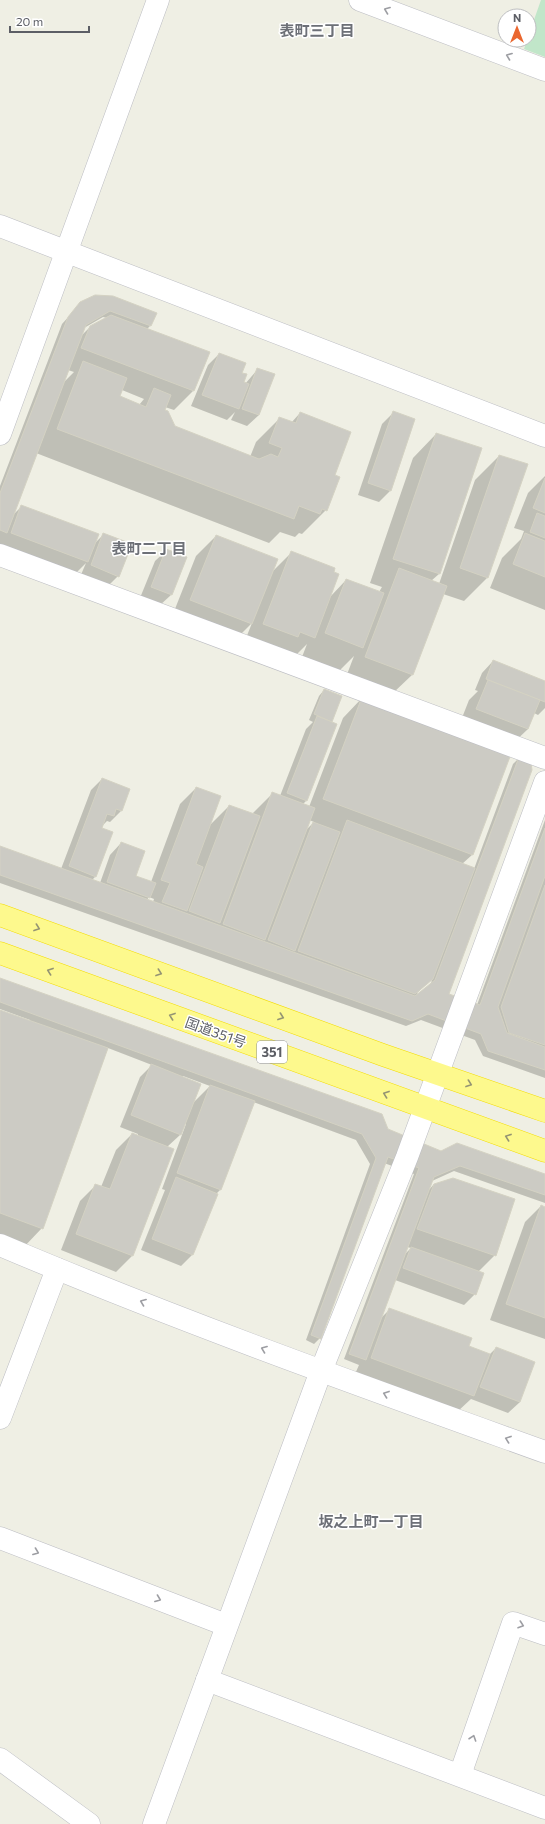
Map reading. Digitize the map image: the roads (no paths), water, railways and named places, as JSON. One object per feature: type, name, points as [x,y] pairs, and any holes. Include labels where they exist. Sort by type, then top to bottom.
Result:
[{"type":"highway","name":"351","points":[[0,915],[383,1055],[545,1111]]},
{"type":"highway","name":"国道351号","points":[[0,953],[425,1108],[545,1150]]},
{"type":"street","points":[[0,434],[158,0]]},
{"type":"street","points":[[360,0],[545,70]]},
{"type":"street","points":[[0,226],[66,250],[545,436]]},
{"type":"street","points":[[0,555],[545,758]]},
{"type":"street","points":[[154,1824],[320,1371],[425,1108],[545,782]]},
{"type":"street","points":[[0,1245],[320,1371],[545,1452]]},
{"type":"street","points":[[0,1418],[58,1269]]},
{"type":"street","points":[[0,1538],[226,1625]]},
{"type":"street","points":[[460,1775],[513,1623],[545,1634]]},
{"type":"street","points":[[207,1680],[545,1808]]},
{"type":"street","points":[[0,1759],[90,1824]]},
{"type":"district","name":"表町三丁目","points":[[317,30]]},
{"type":"district","name":"表町二丁目","points":[[149,548]]},
{"type":"district","name":"坂之上町一丁目","points":[[371,1521]]}]
